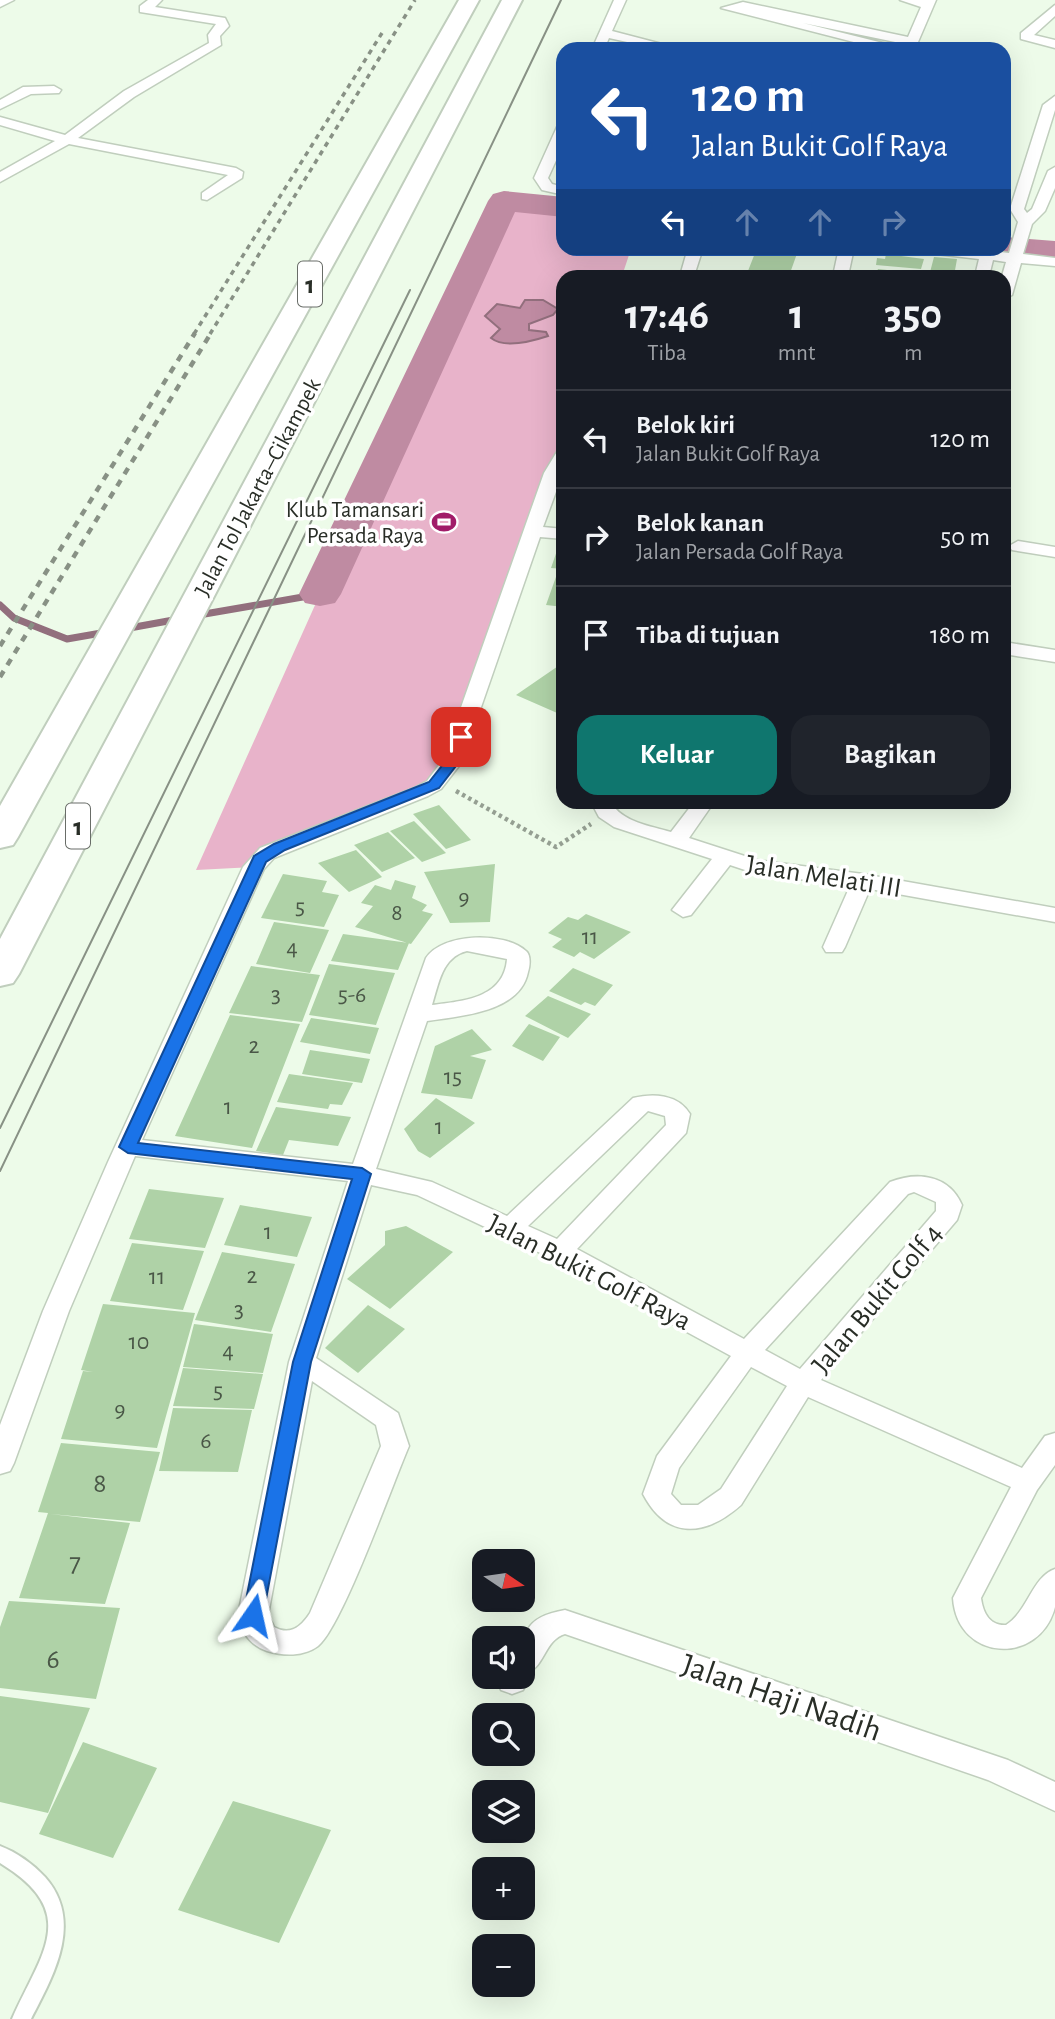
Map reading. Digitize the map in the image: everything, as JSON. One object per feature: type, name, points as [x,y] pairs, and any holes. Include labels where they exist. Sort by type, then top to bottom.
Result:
[{"type":"highway","name":"Jalan Tol Jakarta–Cikampek","points":[[0,837],[469,0]]},
{"type":"highway","name":"Jalan Tol Jakarta–Cikampek","points":[[0,974],[512,0]]},
{"type":"street","points":[[0,4],[8,0]]},
{"type":"street","points":[[0,178],[67,140],[129,94],[215,45],[214,35],[223,26],[221,21],[144,9],[156,0]]},
{"type":"street","points":[[602,42],[621,0]]},
{"type":"street","points":[[906,0],[929,2],[912,42]]},
{"type":"street","points":[[868,42],[727,8],[743,6],[893,42]]},
{"type":"street","points":[[1055,9],[1027,31],[1027,38],[1055,44]]},
{"type":"street","points":[[606,33],[645,42]]},
{"type":"street","points":[[0,105],[28,90],[54,90]]},
{"type":"street","points":[[1010,270],[1035,150],[1050,105],[1055,100]]},
{"type":"street","points":[[0,121],[67,140],[236,172],[230,181],[207,196]]},
{"type":"street","points":[[556,145],[541,178],[547,187],[556,189]]},
{"type":"street","points":[[1035,150],[1055,153]]},
{"type":"street","points":[[1011,236],[1046,202],[1055,171]]},
{"type":"street","points":[[1046,202],[1055,213]]},
{"type":"street","points":[[1019,229],[1055,262]]},
{"type":"street","points":[[0,1463],[21,1399],[128,1147],[260,859],[280,847],[421,792],[444,776],[452,762],[556,466]]},
{"type":"street","points":[[536,526],[556,524]]},
{"type":"street","points":[[536,526],[556,532]]},
{"type":"street","points":[[1018,546],[1055,552]]},
{"type":"street","points":[[1011,649],[1055,656]]},
{"type":"street","name":"Jalan Melati III","points":[[604,809],[621,823],[726,858],[794,873],[863,881],[1055,915]]},
{"type":"street","points":[[675,842],[699,809]]},
{"type":"street","points":[[683,910],[726,858]]},
{"type":"street","points":[[834,947],[863,881]]},
{"type":"street","points":[[302,1362],[388,1420],[395,1446],[322,1619],[313,1632],[293,1643],[258,1634],[253,1627],[253,1615],[302,1362],[362,1174],[417,1015]]},
{"type":"street","points":[[510,1228],[641,1104],[651,1102],[671,1107],[678,1114],[678,1127],[561,1251]]},
{"type":"street","name":"Jalan Bukit Golf Raya","points":[[128,1147],[362,1174],[423,1188],[561,1251],[803,1383],[1027,1482]]},
{"type":"street","name":"Jalan Bukit Golf 4","points":[[747,1353],[899,1188],[912,1183],[925,1184],[947,1196],[950,1205],[948,1214],[803,1383]]},
{"type":"street","points":[[747,1353],[662,1475],[656,1494],[659,1501],[674,1513],[694,1519],[704,1518],[721,1508],[731,1497],[803,1383]]},
{"type":"street","points":[[1055,1444],[1027,1482],[967,1598],[966,1611],[971,1622],[984,1631],[998,1637],[1013,1637],[1023,1631],[1055,1581]]},
{"type":"street","name":"Jalan Haji Nadih","points":[[535,1642],[552,1623],[565,1622],[997,1770],[1055,1797]]},
{"type":"lane","points":[[0,1854],[33,1876],[55,1903],[59,1931],[44,1975],[21,2019]]},
{"type":"path","points":[[472,800],[556,847],[602,809]]},
{"type":"shaded area","name":"Klub Tamansari Persada Raya","points":[[504,201],[556,206],[556,256],[629,256],[624,270],[556,270],[556,453],[452,762],[438,781],[254,867],[196,870],[320,594]]},
{"type":"shaded area","points":[[525,300],[543,300],[556,308],[553,315],[529,324],[529,330],[546,332],[548,336],[511,344],[491,338],[500,329],[485,316],[497,304],[520,308]]},
{"type":"building","points":[[754,256],[796,256],[791,270],[748,270]]},
{"type":"building","points":[[886,256],[901,256],[924,259],[921,269],[876,265],[877,258],[885,259]]},
{"type":"building","points":[[934,257],[957,259],[955,270],[931,270]]},
{"type":"building","points":[[556,554],[556,568],[551,568]]},
{"type":"building","points":[[556,577],[556,606],[546,605]]},
{"type":"building","points":[[556,668],[556,712],[516,695]]},
{"type":"building","points":[[439,805],[471,840],[446,849],[413,814]]},
{"type":"building","points":[[414,821],[446,853],[422,862],[390,831]]},
{"type":"building","points":[[388,832],[415,858],[382,872],[354,845]]},
{"type":"building","points":[[356,850],[382,877],[349,892],[318,863]]},
{"type":"building","points":[[495,864],[490,922],[450,923],[424,872]]},
{"type":"building","points":[[283,874],[327,881],[322,892],[339,895],[324,927],[261,918]]},
{"type":"building","points":[[395,880],[416,886],[412,898],[427,905],[422,911],[433,914],[411,944],[355,927],[373,906],[361,903],[375,885],[391,890]]},
{"type":"building","points":[[586,914],[631,932],[594,959],[580,952],[574,957],[552,947],[562,939],[548,933],[568,917],[578,920]]},
{"type":"building","points":[[274,922],[329,930],[310,973],[256,964]]},
{"type":"building","points":[[343,934],[409,943],[398,970],[331,961]]},
{"type":"building","points":[[329,964],[395,973],[376,1025],[309,1015]]},
{"type":"building","points":[[251,966],[320,975],[302,1022],[229,1013]]},
{"type":"building","points":[[573,968],[613,985],[595,1006],[585,1002],[581,1005],[549,991]]},
{"type":"building","points":[[548,996],[591,1014],[568,1038],[525,1016]]},
{"type":"building","points":[[230,1015],[300,1024],[252,1148],[175,1136]]},
{"type":"building","points":[[311,1018],[379,1028],[370,1054],[300,1042]]},
{"type":"building","points":[[529,1024],[560,1037],[543,1061],[512,1046]]},
{"type":"building","points":[[472,1029],[492,1050],[470,1056],[486,1060],[472,1099],[421,1093],[435,1046]]},
{"type":"building","points":[[310,1050],[370,1059],[362,1083],[302,1074]]},
{"type":"building","points":[[289,1074],[353,1083],[342,1105],[330,1104],[328,1109],[277,1102]]},
{"type":"building","points":[[436,1098],[475,1123],[430,1158],[418,1151],[404,1129]]},
{"type":"building","points":[[276,1107],[351,1117],[338,1146],[289,1140],[283,1155],[256,1151]]},
{"type":"building","points":[[149,1189],[224,1198],[205,1248],[129,1239]]},
{"type":"building","points":[[240,1205],[312,1217],[297,1257],[224,1245]]},
{"type":"building","points":[[406,1226],[453,1252],[390,1309],[347,1279],[385,1245],[385,1231]]},
{"type":"building","points":[[132,1243],[204,1251],[183,1310],[110,1301]]},
{"type":"building","points":[[222,1252],[295,1264],[271,1332],[195,1320]]},
{"type":"building","points":[[103,1304],[195,1313],[157,1448],[61,1439],[83,1371],[93,1372],[81,1370]]},
{"type":"building","points":[[368,1305],[405,1329],[358,1373],[325,1348]]},
{"type":"building","points":[[194,1324],[273,1334],[263,1373],[183,1367]]},
{"type":"building","points":[[183,1368],[263,1374],[254,1409],[173,1406]]},
{"type":"building","points":[[173,1408],[252,1410],[238,1472],[159,1471]]},
{"type":"building","points":[[61,1443],[160,1452],[140,1522],[50,1514],[130,1523],[105,1604],[19,1598],[48,1513],[38,1512]]},
{"type":"building","points":[[9,1601],[120,1608],[96,1699],[0,1688],[0,1627]]},
{"type":"building","points":[[0,1696],[90,1708],[48,1813],[0,1802]]},
{"type":"building","points":[[83,1742],[157,1768],[113,1858],[39,1834]]},
{"type":"building","points":[[233,1801],[331,1830],[279,1943],[178,1910]]},
{"type":"waterway","points":[[320,594],[504,201],[556,206]]},
{"type":"waterway","points":[[1011,248],[1055,251]]},
{"type":"waterway","points":[[193,616],[320,594]]},
{"type":"waterway","points":[[0,605],[14,618],[67,639],[107,632]]},
{"type":"waterway","points":[[124,629],[179,619]]},
{"type":"tram line","points":[[0,1171],[561,0]]},
{"type":"tram line","points":[[0,1128],[410,290]]},
{"type":"railway","points":[[210,334],[415,0]]},
{"type":"railway","points":[[194,334],[382,33]]},
{"type":"railway","points":[[0,646],[195,333]]},
{"type":"railway","points":[[0,677],[211,333]]},
{"type":"place","name":"Klub Tamansari Persada Raya","points":[[444,522]]},
{"type":"route","points":[[253,1615],[302,1362],[362,1174],[311,1171],[128,1147],[254,867],[260,859],[280,847],[434,785],[444,776],[452,762],[461,737]]}]
